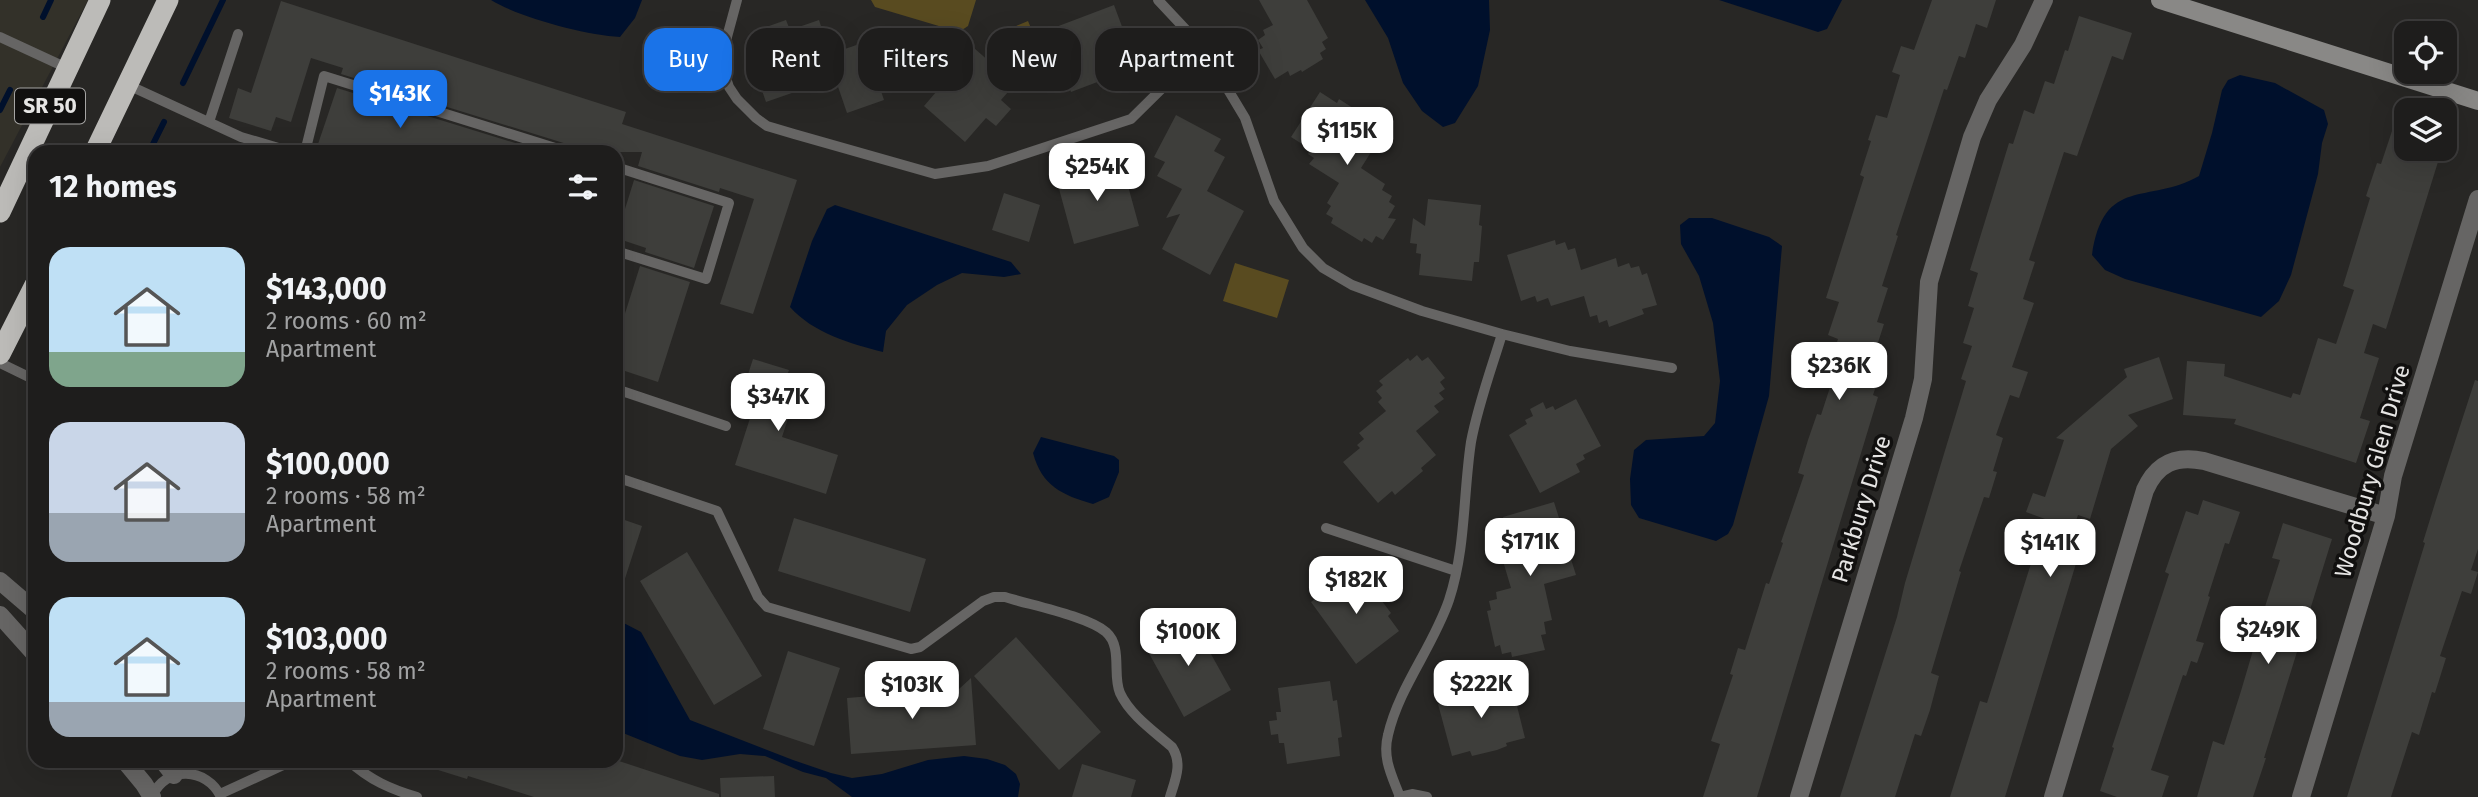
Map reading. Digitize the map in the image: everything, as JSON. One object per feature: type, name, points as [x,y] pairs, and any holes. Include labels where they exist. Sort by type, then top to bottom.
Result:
[{"type":"highway","name":"SR 50","points":[[32,145],[100,0]]},
{"type":"highway","name":"SR 50","points":[[98,145],[168,0]]},
{"type":"highway","name":"SR 50","points":[[0,212],[28,153]]},
{"type":"highway","points":[[0,354],[28,299]]},
{"type":"street","name":"Parkbury Drive","points":[[1799,797],[1914,418],[1924,369],[1929,282],[1972,137],[1988,100],[2024,45],[2044,0]]},
{"type":"street","points":[[2161,0],[2478,100]]},
{"type":"street","name":"Woodbury Glen Drive","points":[[2301,797],[2386,516],[2393,476],[2478,199]]},
{"type":"street","points":[[2053,797],[2145,489],[2162,466],[2171,461],[2192,458],[2386,516]]},
{"type":"street","points":[[0,581],[28,605]]},
{"type":"street","points":[[0,615],[28,646]]},
{"type":"street","points":[[131,768],[152,797]]},
{"type":"lane","points":[[737,0],[727,37],[725,75],[737,99],[756,118],[767,126],[935,174],[988,166],[1131,119],[1159,91]]},
{"type":"lane","points":[[1158,0],[1184,28]]},
{"type":"lane","points":[[209,122],[238,34]]},
{"type":"lane","points":[[0,37],[68,69]]},
{"type":"lane","points":[[308,145],[324,76],[546,145]]},
{"type":"lane","points":[[127,84],[241,137],[268,145]]},
{"type":"lane","points":[[1229,91],[1245,118],[1274,201],[1303,248],[1312,259],[1352,285],[1423,312],[1502,334],[1570,351],[1672,368]]},
{"type":"lane","points":[[623,169],[729,202],[706,279],[623,253]]},
{"type":"lane","points":[[1427,797],[1412,794],[1399,797],[1386,761],[1387,736],[1439,625],[1457,571],[1463,537],[1471,445],[1502,334]]},
{"type":"lane","points":[[0,363],[28,377]]},
{"type":"lane","points":[[623,391],[726,426]]},
{"type":"lane","points":[[623,479],[717,511],[758,597],[767,607],[911,649],[920,647],[983,601],[994,597],[1005,597],[1094,624],[1108,634],[1115,648],[1119,690],[1124,701],[1178,756],[1178,767],[1170,797]]},
{"type":"lane","points":[[1326,528],[1457,571]]},
{"type":"lane","points":[[152,797],[169,768],[197,775],[211,782],[221,796],[278,768]]},
{"type":"lane","points":[[356,768],[385,787],[417,797]]},
{"type":"shaded area","points":[[0,0],[88,0],[0,167]]},
{"type":"shaded area","points":[[871,0],[976,0],[965,28],[946,28],[875,7]]},
{"type":"shaded area","points":[[1028,21],[1031,28],[1011,28]]},
{"type":"shaded area","points":[[1235,263],[1289,280],[1277,318],[1223,301]]},
{"type":"water","points":[[491,0],[642,0],[635,18],[620,37],[554,24],[503,7]]},
{"type":"water","points":[[1365,0],[1489,0],[1490,30],[1478,86],[1455,123],[1443,127],[1422,111],[1403,83],[1388,38]]},
{"type":"water","points":[[1719,0],[1842,0],[1827,29],[1818,32]]},
{"type":"water","points":[[2240,75],[2275,83],[2324,110],[2328,124],[2322,143],[2318,174],[2291,275],[2279,301],[2261,317],[2125,279],[2105,270],[2092,255],[2098,230],[2107,213],[2118,202],[2199,176],[2222,90],[2228,80]]},
{"type":"water","points":[[835,205],[1011,262],[1021,274],[1004,277],[962,273],[937,285],[907,305],[886,331],[883,352],[846,341],[821,331],[790,307],[812,241],[827,209]]},
{"type":"water","points":[[1689,218],[1712,218],[1769,237],[1782,246],[1769,396],[1733,525],[1728,534],[1716,541],[1639,518],[1631,505],[1630,479],[1634,450],[1646,440],[1704,436],[1715,423],[1720,381],[1713,323],[1699,276],[1681,244],[1680,225]]},
{"type":"water","points":[[1041,437],[1114,456],[1119,460],[1119,472],[1109,497],[1093,504],[1055,488],[1042,474],[1033,453]]},
{"type":"water","points":[[623,623],[641,632],[690,720],[793,760],[852,778],[882,774],[928,760],[964,756],[1005,765],[1016,774],[1020,784],[1018,797],[852,797],[826,778],[803,772],[765,756],[740,754],[702,760],[680,756],[623,733]]},
{"type":"building","points":[[1259,0],[1307,0],[1328,38],[1322,42],[1326,49],[1320,53],[1323,59],[1302,72],[1301,70],[1290,76],[1288,71],[1275,79],[1258,50],[1263,48],[1258,40],[1265,35],[1263,30],[1273,25]]},
{"type":"building","points":[[1932,0],[1996,0],[1987,28],[1976,24],[1965,58],[1959,56],[1947,90],[1944,89],[1896,235],[1898,236],[1882,286],[1888,288],[1877,322],[1884,324],[1873,358],[1884,362],[1873,395],[1878,397],[1757,797],[1703,797],[1720,744],[1711,741],[1733,675],[1730,674],[1738,648],[1745,650],[1766,583],[1769,584],[1804,475],[1798,473],[1808,440],[1817,414],[1821,415],[1834,375],[1827,372],[1838,339],[1828,335],[1839,302],[1826,298],[1864,177],[1860,175],[1871,141],[1868,140],[1876,115],[1887,118],[1900,75],[1892,72],[1901,46],[1914,50]]},
{"type":"building","points":[[281,1],[626,112],[622,124],[797,180],[753,314],[720,304],[754,199],[720,188],[719,192],[638,166],[642,152],[623,152],[623,145],[570,145],[341,74],[343,68],[311,58],[291,122],[276,117],[271,131],[229,118],[238,88],[251,93]]},
{"type":"building","points":[[1114,5],[1123,28],[1095,28],[1095,83],[1081,88],[1081,28],[1053,28]]},
{"type":"building","points":[[2079,16],[2132,33],[2123,60],[2112,56],[2077,156],[2064,152],[2029,260],[2035,262],[2023,299],[2034,303],[2012,367],[2028,372],[2019,398],[2010,395],[1996,435],[2003,438],[1993,471],[1997,472],[1989,498],[1984,497],[1959,571],[1961,572],[1931,673],[1939,676],[1930,710],[1921,736],[1915,734],[1895,797],[1840,797],[1897,617],[1966,381],[1961,379],[1972,346],[1963,343],[1974,308],[1968,306],[1978,273],[1970,270],[2009,143],[2013,144],[2024,110],[2034,114],[2045,81],[2054,84]]},
{"type":"building","points":[[786,20],[789,28],[770,28]]},
{"type":"building","points":[[819,20],[822,28],[796,28]]},
{"type":"building","points":[[858,44],[858,91],[881,91],[884,100],[847,113],[839,91],[844,91],[844,49]]},
{"type":"building","points":[[973,49],[987,59],[987,91],[1009,91],[1001,100],[1011,109],[996,126],[986,118],[965,142],[924,106],[937,91],[973,91]]},
{"type":"building","points":[[337,88],[521,145],[321,145],[318,144]]},
{"type":"building","points":[[762,91],[798,91],[766,102]]},
{"type":"building","points":[[1320,92],[1337,103],[1339,99],[1370,119],[1367,123],[1383,133],[1361,168],[1385,184],[1382,190],[1392,196],[1389,202],[1395,206],[1388,218],[1396,219],[1383,240],[1376,236],[1372,243],[1364,238],[1362,242],[1331,223],[1333,218],[1326,214],[1331,206],[1327,203],[1339,183],[1309,164],[1314,158],[1308,154],[1310,149],[1291,137]]},
{"type":"building","points":[[1176,115],[1221,139],[1214,151],[1225,157],[1207,191],[1244,211],[1210,275],[1162,249],[1180,214],[1166,218],[1182,189],[1157,176],[1165,162],[1154,157]]},
{"type":"building","points":[[2394,125],[2394,161],[2438,161],[2386,329],[2373,324],[2364,353],[2379,358],[2360,418],[2370,421],[2356,463],[2234,424],[2236,419],[2183,415],[2187,361],[2225,364],[2224,376],[2291,398],[2293,393],[2300,395],[2318,338],[2336,344],[2354,290],[2343,286],[2370,198],[2366,196],[2377,163],[2381,164]]},
{"type":"building","points":[[1122,164],[1139,226],[1074,244],[1055,174],[1079,168],[1081,175]]},
{"type":"building","points":[[634,180],[714,206],[694,268],[645,252],[646,248],[623,240],[623,215]]},
{"type":"building","points":[[1004,193],[1040,205],[1029,242],[992,230]]},
{"type":"building","points":[[1428,199],[1481,205],[1479,262],[1474,262],[1472,281],[1419,275],[1421,254],[1416,253],[1417,244],[1410,243],[1413,218],[1425,226]]},
{"type":"building","points":[[1555,240],[1556,245],[1565,242],[1568,250],[1575,248],[1581,270],[1616,258],[1618,267],[1629,263],[1631,268],[1639,266],[1642,275],[1647,273],[1657,305],[1642,309],[1644,314],[1609,327],[1607,320],[1599,323],[1597,315],[1590,317],[1584,296],[1551,306],[1548,298],[1537,302],[1535,296],[1521,301],[1507,255]]},
{"type":"building","points":[[640,266],[690,282],[658,382],[623,370],[623,320]]},
{"type":"building","points":[[1417,355],[1422,361],[1428,357],[1445,378],[1440,382],[1445,389],[1439,393],[1444,399],[1434,406],[1439,412],[1416,431],[1436,455],[1421,468],[1423,471],[1395,495],[1392,491],[1378,503],[1343,462],[1360,448],[1357,445],[1364,439],[1359,433],[1386,411],[1378,402],[1382,398],[1376,391],[1383,385],[1379,381],[1408,358],[1410,361]]},
{"type":"building","points":[[2159,357],[2173,399],[2128,415],[2138,426],[2111,449],[2090,519],[2078,515],[2065,553],[2078,557],[2005,797],[1950,797],[1980,701],[1987,703],[2045,519],[2026,512],[2033,493],[2045,497],[2064,440],[2056,438],[2127,377],[2124,369]]},
{"type":"building","points":[[753,359],[789,370],[784,384],[798,388],[782,437],[838,455],[826,494],[735,465],[751,415],[736,411]]},
{"type":"building","points":[[2475,380],[2478,381],[2478,549],[2471,570],[2478,572],[2471,594],[2462,591],[2440,656],[2446,658],[2435,693],[2432,692],[2419,735],[2412,732],[2391,797],[2347,797],[2425,543],[2423,542]]},
{"type":"building","points":[[1576,399],[1601,446],[1583,455],[1585,459],[1576,464],[1580,472],[1540,493],[1509,435],[1527,424],[1525,420],[1533,416],[1530,409],[1543,402],[1546,409],[1553,406],[1555,410]]},
{"type":"building","points":[[2203,500],[2240,512],[2229,544],[2225,543],[2208,596],[2210,597],[2196,641],[2204,643],[2197,663],[2191,661],[2186,676],[2183,675],[2151,770],[2169,776],[2162,797],[2117,797],[2100,791],[2114,748],[2112,747],[2169,574],[2165,572],[2186,511],[2198,515]]},
{"type":"building","points":[[1554,502],[1575,555],[1570,556],[1576,575],[1544,584],[1552,620],[1544,622],[1546,634],[1541,635],[1545,650],[1512,657],[1511,652],[1502,654],[1500,645],[1495,647],[1487,611],[1491,610],[1489,601],[1497,599],[1496,592],[1511,588],[1500,551],[1507,549],[1505,541],[1510,540],[1503,517]]},
{"type":"building","points":[[794,518],[926,559],[910,612],[778,571]]},
{"type":"building","points":[[623,519],[642,526],[623,585]]},
{"type":"building","points":[[2283,523],[2332,539],[2266,758],[2253,797],[2197,797],[2213,741],[2224,745],[2241,691],[2254,647],[2247,645],[2258,611],[2263,613],[2280,560],[2272,558]]},
{"type":"building","points":[[687,552],[762,676],[714,705],[640,581]]},
{"type":"building","points":[[1354,570],[1366,586],[1369,584],[1391,613],[1388,616],[1399,631],[1356,664],[1311,602]]},
{"type":"building","points":[[1192,620],[1231,690],[1184,717],[1145,646]]},
{"type":"building","points":[[1016,637],[1101,732],[1059,770],[974,676]]},
{"type":"building","points":[[788,651],[840,668],[814,746],[763,729]]},
{"type":"building","points":[[971,678],[976,745],[851,754],[847,698],[959,689]]},
{"type":"building","points":[[1330,681],[1333,701],[1337,700],[1342,737],[1338,738],[1340,756],[1287,764],[1284,743],[1279,743],[1278,734],[1271,735],[1269,721],[1277,720],[1276,712],[1281,712],[1278,688]]},
{"type":"building","points":[[1479,681],[1481,689],[1488,687],[1490,692],[1512,686],[1525,738],[1506,743],[1507,746],[1497,750],[1472,756],[1470,751],[1452,756],[1438,704],[1459,699],[1458,694],[1467,692],[1465,685]]},
{"type":"building","points":[[623,762],[719,794],[719,797],[534,797],[468,776],[467,779],[432,768],[623,768]]},
{"type":"building","points":[[1082,764],[1136,780],[1131,797],[1072,797]]},
{"type":"building","points":[[774,776],[775,797],[721,797],[720,778]]},
{"type":"waterway","points":[[43,17],[51,0]]},
{"type":"waterway","points":[[183,83],[223,0]]},
{"type":"waterway","points":[[0,110],[10,90]]},
{"type":"waterway","points":[[152,145],[164,122]]}]
